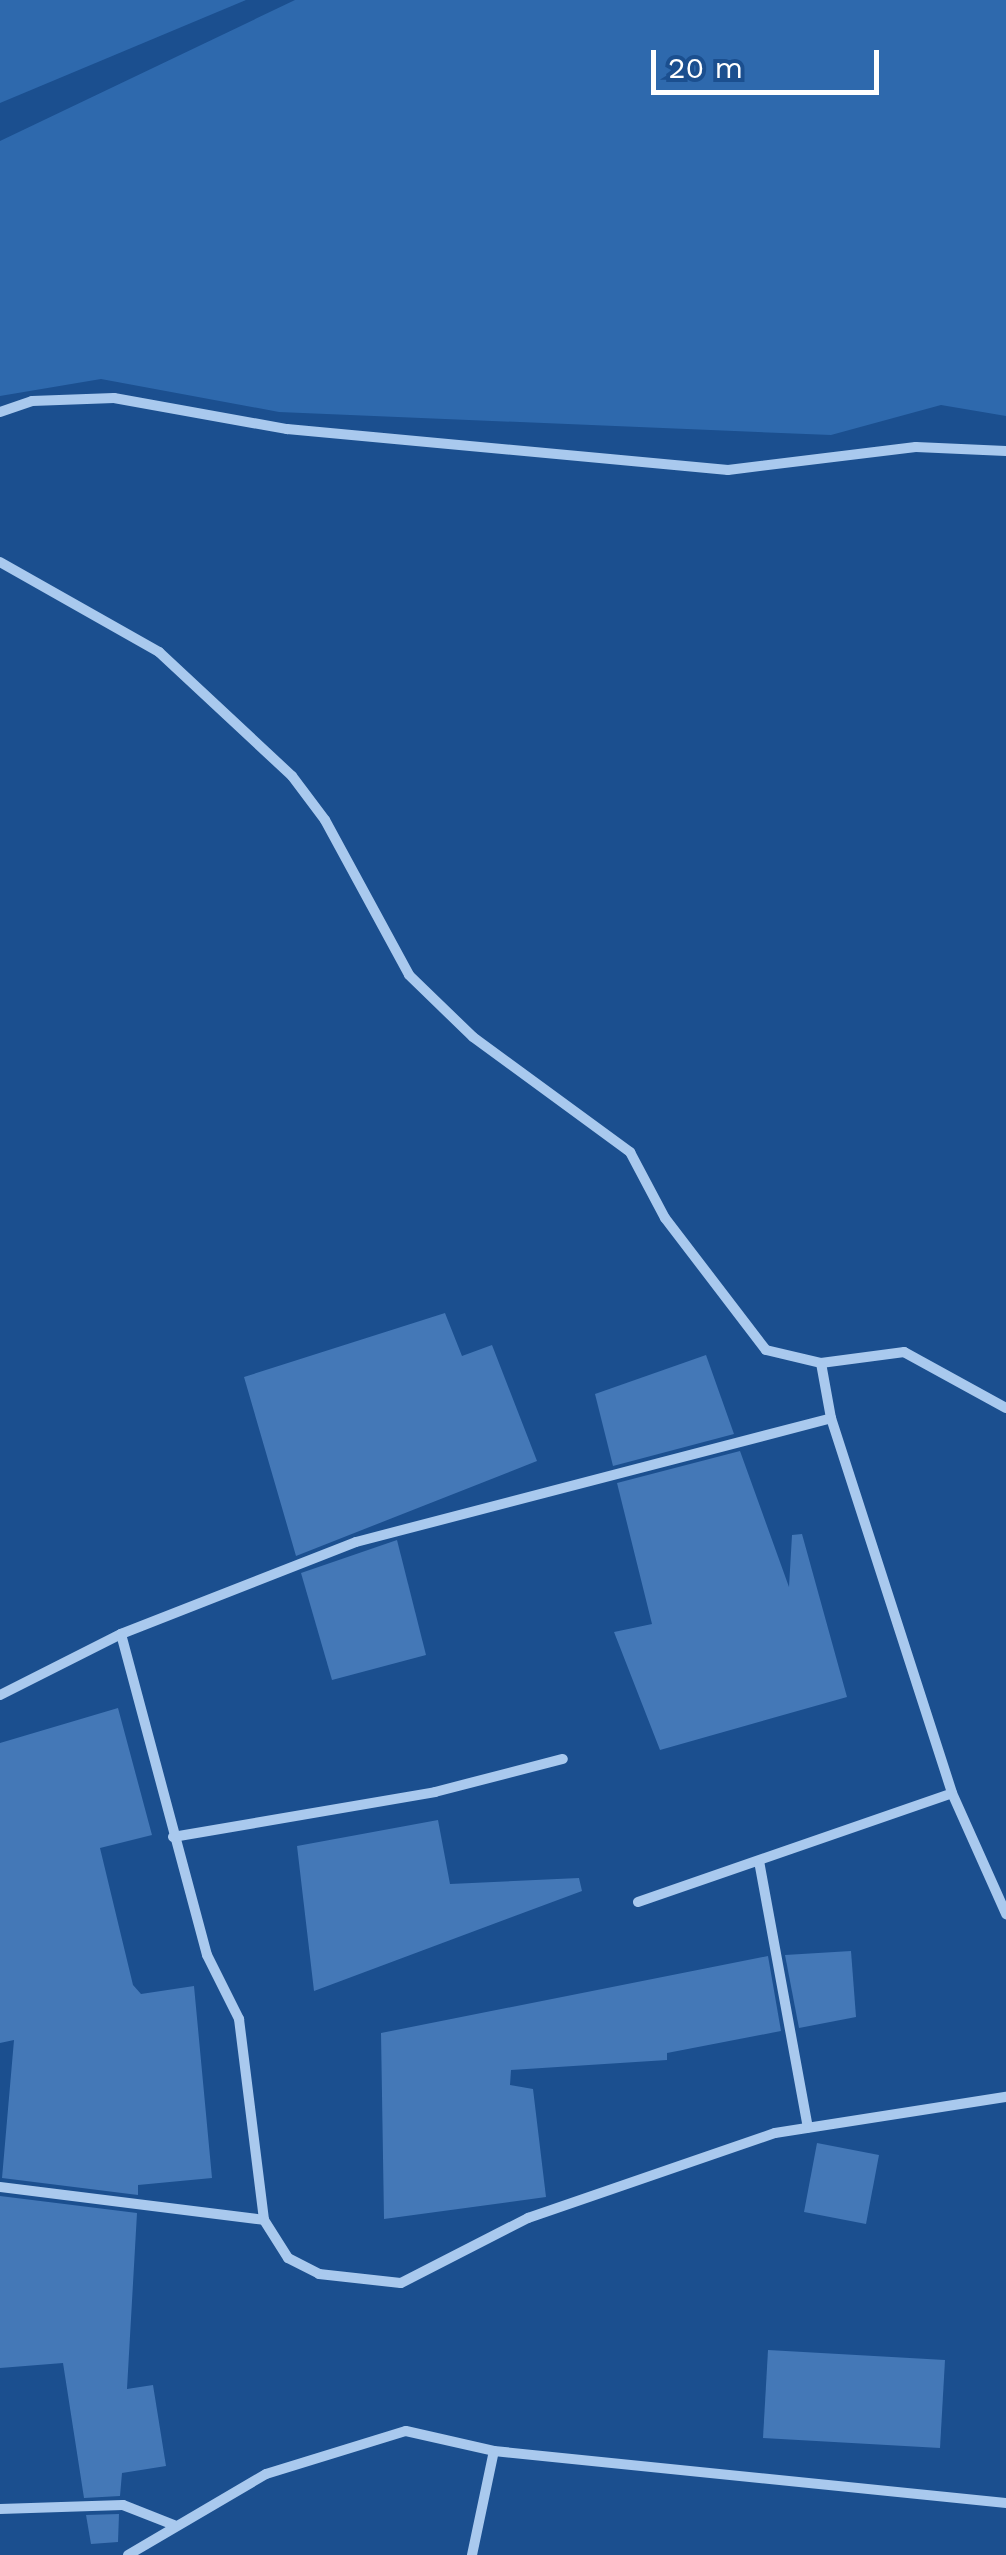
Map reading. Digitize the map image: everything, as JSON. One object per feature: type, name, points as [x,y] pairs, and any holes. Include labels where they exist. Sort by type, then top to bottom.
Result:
[{"type":"street","points":[[0,412],[32,401],[114,398],[287,429],[728,470],[916,446],[1006,451]]},
{"type":"street","points":[[0,562],[159,652],[280,764],[325,820],[409,975],[473,1038],[630,1152],[665,1218],[766,1350],[821,1362],[904,1352],[1006,1408]]},
{"type":"street","points":[[821,1362],[831,1418],[952,1793],[1006,1914]]},
{"type":"street","points":[[0,1695],[121,1634],[356,1542],[831,1418]]},
{"type":"street","points":[[121,1634],[207,1955],[238,2019],[264,2220],[288,2258],[319,2274],[401,2283],[528,2218],[808,2128],[1006,2097]]},
{"type":"street","points":[[173,1837],[436,1792],[563,1759]]},
{"type":"street","points":[[638,1902],[952,1793]]},
{"type":"street","points":[[759,1861],[808,2128]]},
{"type":"street","points":[[0,2187],[264,2220]]},
{"type":"street","points":[[128,2555],[266,2474],[406,2430],[494,2451],[1006,2503]]},
{"type":"street","points":[[472,2555],[494,2451]]},
{"type":"street","points":[[0,2510],[123,2505],[174,2525]]},
{"type":"shaded area","points":[[0,0],[246,0],[0,103]]},
{"type":"shaded area","points":[[295,0],[1006,0],[1006,416],[941,405],[831,435],[279,412],[101,379],[0,396],[0,141]]},
{"type":"building","points":[[445,1313],[462,1356],[492,1345],[537,1461],[296,1556],[244,1377]]},
{"type":"building","points":[[706,1355],[734,1434],[613,1466],[595,1394]]},
{"type":"building","points":[[740,1451],[789,1587],[792,1535],[802,1534],[847,1697],[660,1750],[614,1632],[652,1624],[617,1483]]},
{"type":"building","points":[[397,1540],[426,1655],[332,1680],[301,1573]]},
{"type":"building","points":[[118,1708],[152,1835],[100,1848],[133,1985],[141,1994],[194,1986],[212,2178],[138,2185],[138,2195],[2,2178],[14,2040],[0,2043],[0,1743]]},
{"type":"building","points":[[438,1820],[450,1884],[579,1878],[582,1891],[314,1991],[297,1846]]},
{"type":"building","points":[[851,1951],[856,2017],[799,2028],[785,1955]]},
{"type":"building","points":[[768,1956],[781,2031],[667,2053],[667,2060],[511,2070],[510,2085],[533,2089],[546,2197],[384,2219],[381,2033]]},
{"type":"building","points":[[817,2143],[879,2155],[866,2224],[804,2212]]},
{"type":"building","points":[[0,2196],[137,2213],[127,2389],[153,2385],[166,2466],[122,2473],[120,2496],[84,2498],[63,2363],[0,2368]]},
{"type":"building","points":[[768,2350],[945,2360],[940,2448],[763,2438]]},
{"type":"building","points":[[119,2514],[118,2542],[91,2544],[86,2515]]}]
